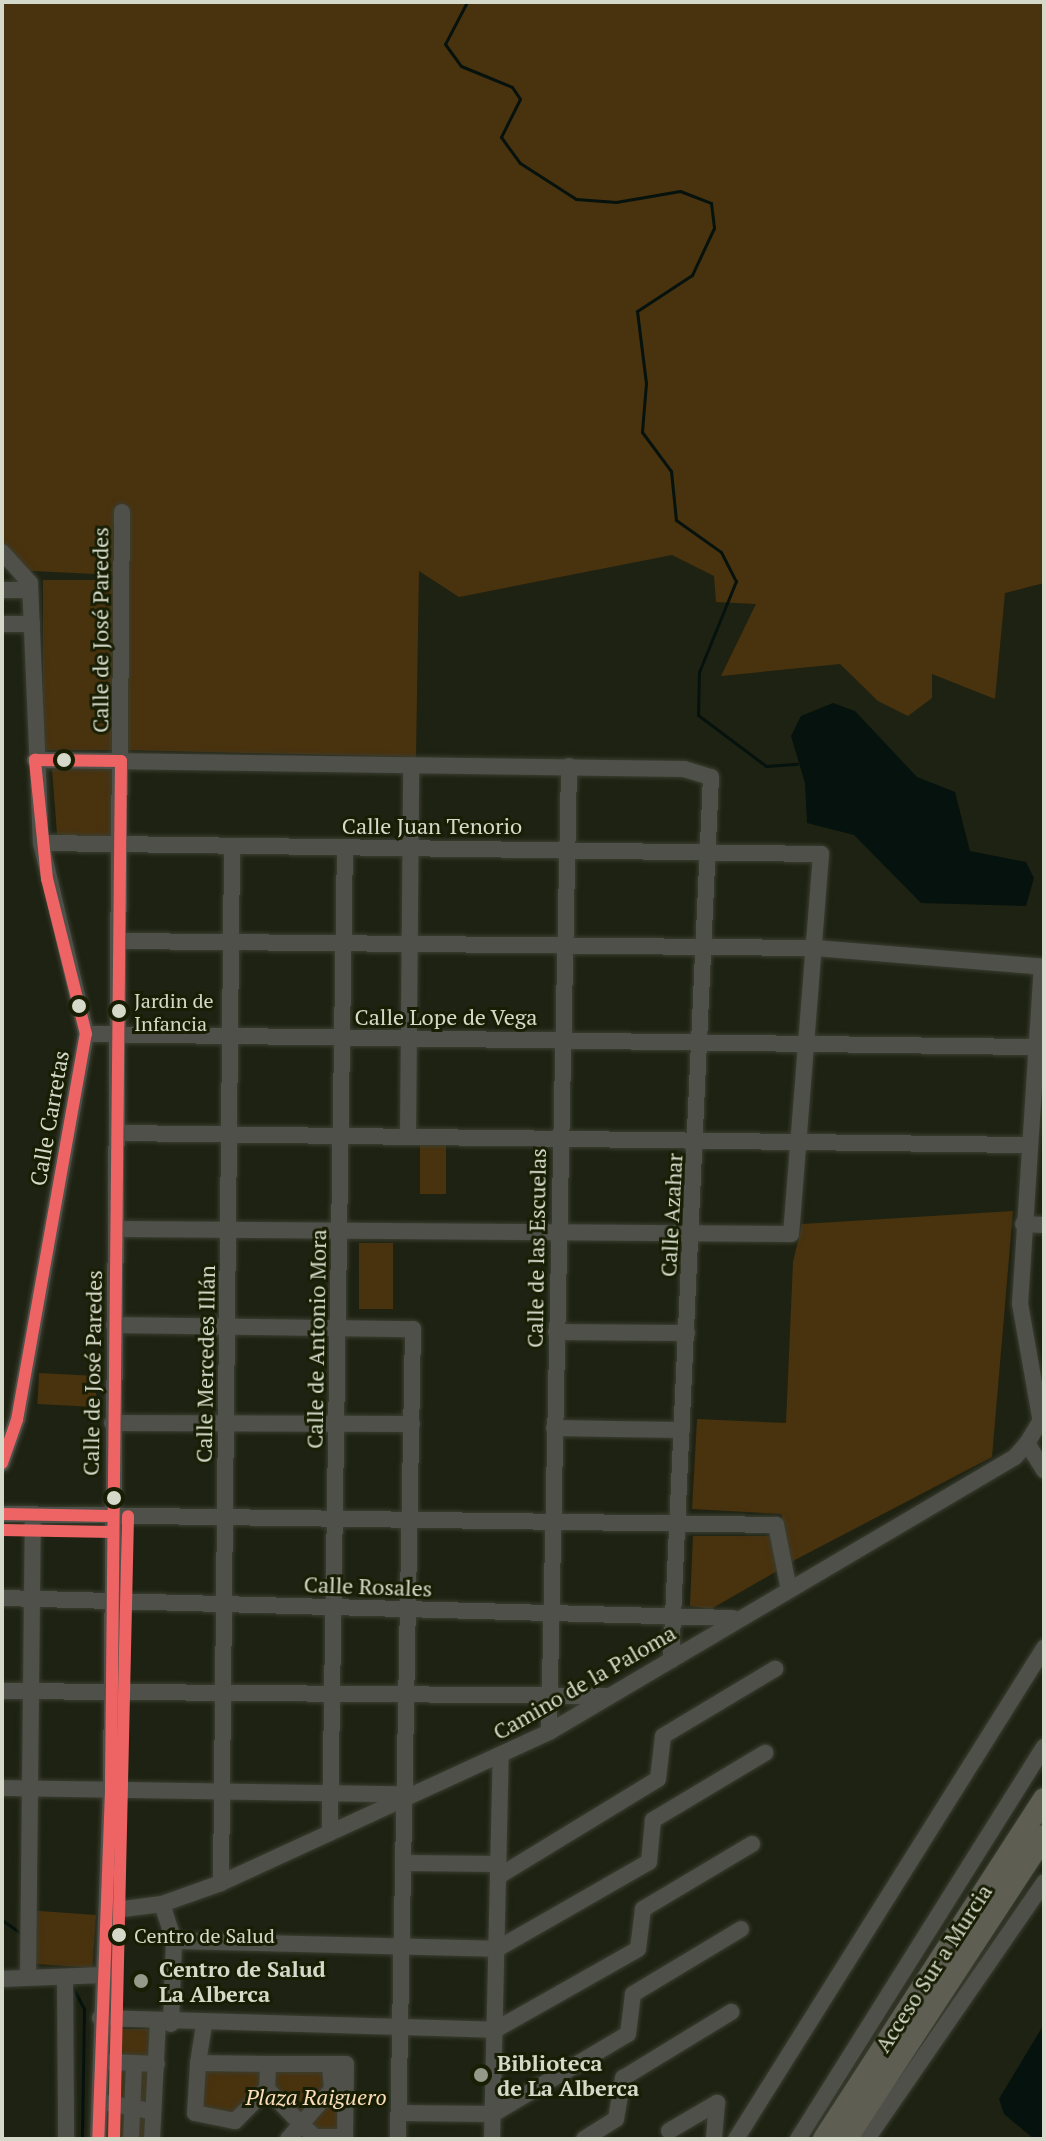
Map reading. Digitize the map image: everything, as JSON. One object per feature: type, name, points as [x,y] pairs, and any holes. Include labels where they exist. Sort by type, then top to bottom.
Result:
[{"type":"highway","points":[[931,1969],[1044,1781]]},
{"type":"highway","name":"Acceso Sur a Murcia","points":[[824,2139],[931,1969],[1044,1799]]},
{"type":"highway","name":"Acceso Sur a Murcia","points":[[846,2139],[1044,1836]]},
{"type":"street","name":"Calle de José Paredes","points":[[98,2139],[101,1975],[108,1911],[111,1791],[122,512]]},
{"type":"street","points":[[2,552],[30,590]]},
{"type":"street","points":[[2,590],[30,590]]},
{"type":"street","name":"Calle Carretas","points":[[2,1463],[17,1420],[86,1034],[41,843],[30,590]]},
{"type":"street","points":[[2,624],[32,624]]},
{"type":"street","points":[[35,760],[569,766]]},
{"type":"street","points":[[408,1137],[411,765]]},
{"type":"street","name":"Calle Azahar","points":[[569,766],[708,773],[711,853],[671,1660]]},
{"type":"street","name":"Calle de las Escuelas","points":[[549,1732],[569,766]]},
{"type":"street","name":"Calle Juan Tenorio","points":[[41,843],[569,848],[821,854],[814,948]]},
{"type":"street","name":"Calle Mercedes Illán","points":[[221,1883],[232,846]]},
{"type":"street","name":"Calle de Antonio Mora","points":[[330,1831],[345,847]]},
{"type":"street","points":[[119,941],[814,948],[1043,967],[1032,1047],[1036,1091],[1026,1145],[1020,1304],[1042,1394],[1042,1416],[1024,1452],[1044,1470]]},
{"type":"street","points":[[118,1229],[692,1236],[791,1234],[814,948]]},
{"type":"street","name":"Calle Lope de Vega","points":[[86,1034],[1032,1047]]},
{"type":"street","points":[[119,1133],[1026,1145]]},
{"type":"street","points":[[1023,1224],[1044,1225]]},
{"type":"street","points":[[114,1325],[413,1329],[408,1794],[398,2139]]},
{"type":"street","points":[[556,1332],[687,1333]]},
{"type":"street","points":[[112,1423],[412,1424]]},
{"type":"street","points":[[554,1428],[682,1430]]},
{"type":"street","name":"Camino de la Paloma","points":[[108,1911],[162,1904],[221,1883],[408,1794],[549,1732],[671,1660],[788,1585],[1024,1452]]},
{"type":"street","points":[[2,1514],[776,1525],[788,1585]]},
{"type":"street","points":[[28,1977],[34,1788],[36,1598],[33,1516]]},
{"type":"street","name":"Calle Rosales","points":[[2,1598],[551,1613],[673,1613],[733,1618]]},
{"type":"street","points":[[736,2139],[1044,1648]]},
{"type":"street","points":[[406,1863],[498,1870],[658,1779],[663,1736],[775,1669]]},
{"type":"street","points":[[2,1691],[608,1696]]},
{"type":"street","points":[[798,2139],[1044,1747]]},
{"type":"street","points":[[174,1941],[497,1949],[649,1862],[653,1820],[765,1753]]},
{"type":"street","points":[[492,2139],[501,1755]]},
{"type":"street","points":[[2,1788],[408,1794]]},
{"type":"street","points":[[106,2139],[102,2102],[110,2062],[102,2018],[204,2025],[495,2030],[638,1949],[643,1909],[752,1844]]},
{"type":"street","points":[[867,2139],[1044,1882]]},
{"type":"street","points":[[152,2139],[157,2064],[174,1941],[162,1904]]},
{"type":"street","points":[[399,2113],[493,2114],[628,2034],[633,1994],[741,1929]]},
{"type":"street","points":[[2,1979],[101,1975]]},
{"type":"street","points":[[65,1977],[66,2139]]},
{"type":"street","points":[[584,2139],[616,2119],[623,2078],[731,2012]]},
{"type":"street","points":[[204,2025],[195,2113],[235,2121],[267,2089],[268,2064]]},
{"type":"street","points":[[110,2062],[157,2064]]},
{"type":"street","points":[[131,2139],[134,2063]]},
{"type":"street","points":[[198,2063],[346,2064],[345,2137],[314,2138],[267,2089]]},
{"type":"street","points":[[288,2139],[332,2089],[330,2064]]},
{"type":"street","points":[[102,2102],[134,2110],[154,2111]]},
{"type":"street","points":[[669,2131],[717,2103],[714,2139]]},
{"type":"green space","points":[[2,2],[1044,2],[1044,583],[1005,593],[995,699],[932,674],[932,698],[908,716],[878,701],[840,664],[721,676],[756,604],[716,602],[714,576],[672,555],[459,597],[419,571],[416,757],[126,750],[127,519],[113,524],[115,575],[13,570],[2,559]]},
{"type":"green space","points":[[43,580],[113,580],[113,750],[43,750]]},
{"type":"green space","points":[[116,768],[115,839],[57,834],[52,769]]},
{"type":"green space","points":[[420,1144],[446,1144],[446,1194],[420,1194]]},
{"type":"green space","points":[[1013,1211],[992,1457],[791,1562],[781,1514],[692,1509],[697,1419],[786,1423],[793,1262],[802,1224]]},
{"type":"green space","points":[[359,1243],[393,1243],[393,1309],[359,1309]]},
{"type":"green space","points":[[39,1373],[97,1376],[95,1407],[37,1404]]},
{"type":"green space","points":[[693,1536],[770,1536],[777,1571],[711,1609],[690,1606]]},
{"type":"green space","points":[[36,1911],[96,1915],[92,1968],[32,1964]]},
{"type":"green space","points":[[109,2029],[156,2029],[153,2139],[99,2139]]},
{"type":"green space","name":"Plaza Raiguero","points":[[195,2062],[348,2064],[348,2139],[282,2139],[297,2124],[265,2093],[235,2121],[194,2115]]},
{"type":"shaded area","points":[[833,703],[855,711],[917,777],[955,792],[970,851],[1026,862],[1034,878],[1026,906],[921,903],[854,835],[807,823],[805,783],[791,736],[801,716]]},
{"type":"shaded area","points":[[1044,2024],[1044,2139],[1034,2139],[1004,2114],[999,2099]]},
{"type":"waterway","points":[[467,2],[445,44],[461,66],[512,87],[520,99],[501,137],[520,163],[576,199],[616,202],[680,191],[711,203],[714,228],[692,275],[637,311],[646,383],[642,432],[671,471],[676,520],[721,552],[736,581],[699,672],[698,715],[766,766],[797,764]]},
{"type":"waterway","points":[[2,1920],[22,1934]]},
{"type":"waterway","points":[[72,1986],[84,2009],[82,2139]]},
{"type":"transit line","points":[[2,1463],[17,1420],[86,1034],[47,879],[35,760],[121,761],[111,1791],[98,2139]]},
{"type":"transit line","points":[[2,1514],[112,1516]]},
{"type":"transit line","points":[[114,2139],[128,1516]]},
{"type":"transit line","points":[[2,1530],[112,1532]]},
{"type":"place","name":"Jardin de Infancia","points":[[119,1011]]},
{"type":"place","name":"Centro de Salud","points":[[119,1935]]},
{"type":"place","name":"Centro de Salud La Alberca","points":[[141,1981]]},
{"type":"place","name":"Biblioteca de La Alberca","points":[[481,2075]]}]
